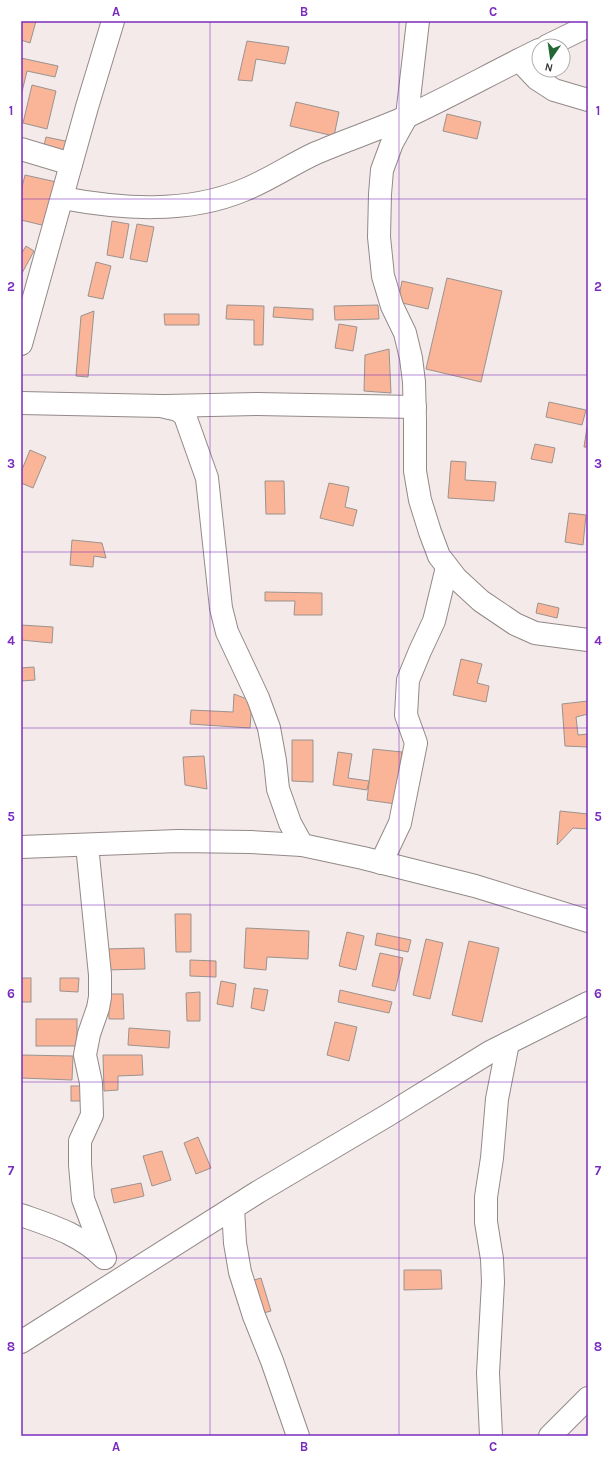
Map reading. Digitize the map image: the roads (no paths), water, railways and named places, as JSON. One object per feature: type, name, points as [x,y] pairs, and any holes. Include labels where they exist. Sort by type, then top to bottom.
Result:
[{"type":"street","points":[[22,340],[113,21]]},
{"type":"street","points":[[418,21],[407,116],[392,143],[382,170],[379,236],[383,276],[392,306],[405,333],[411,358],[415,407],[415,471],[420,500],[439,556],[456,578],[481,601],[515,624],[535,633],[588,640]]},
{"type":"street","points":[[563,38],[588,26]]},
{"type":"street","points":[[62,198],[90,203],[141,208],[182,206],[214,200],[244,190],[316,153],[374,131],[407,116],[460,91],[531,54]]},
{"type":"street","points":[[519,60],[537,78],[554,90],[588,100]]},
{"type":"street","points":[[21,150],[71,164]]},
{"type":"street","points":[[21,403],[161,406],[257,404],[415,407]]},
{"type":"street","points":[[161,406],[178,410],[185,416],[207,478],[221,608],[227,632],[258,698],[269,728],[278,789],[290,823],[302,845]]},
{"type":"street","points":[[381,863],[400,823],[416,743],[406,715],[408,680],[434,621],[447,567]]},
{"type":"street","points":[[21,847],[178,841],[250,842],[302,845],[475,886],[588,921]]},
{"type":"street","points":[[88,845],[100,975],[100,997],[89,1034],[85,1055],[91,1083],[92,1115],[80,1142],[80,1165],[83,1199],[105,1258],[116,1282]]},
{"type":"street","points":[[21,1342],[233,1208],[490,1052],[588,1003]]},
{"type":"street","points":[[491,1436],[488,1373],[492,1259],[486,1222],[486,1197],[492,1158],[497,1099],[508,1043]]},
{"type":"street","points":[[233,1208],[235,1243],[240,1272],[254,1316],[272,1361],[298,1436]]},
{"type":"street","points":[[21,1215],[78,1237],[105,1258]]},
{"type":"street","points":[[550,1436],[588,1398]]}]
